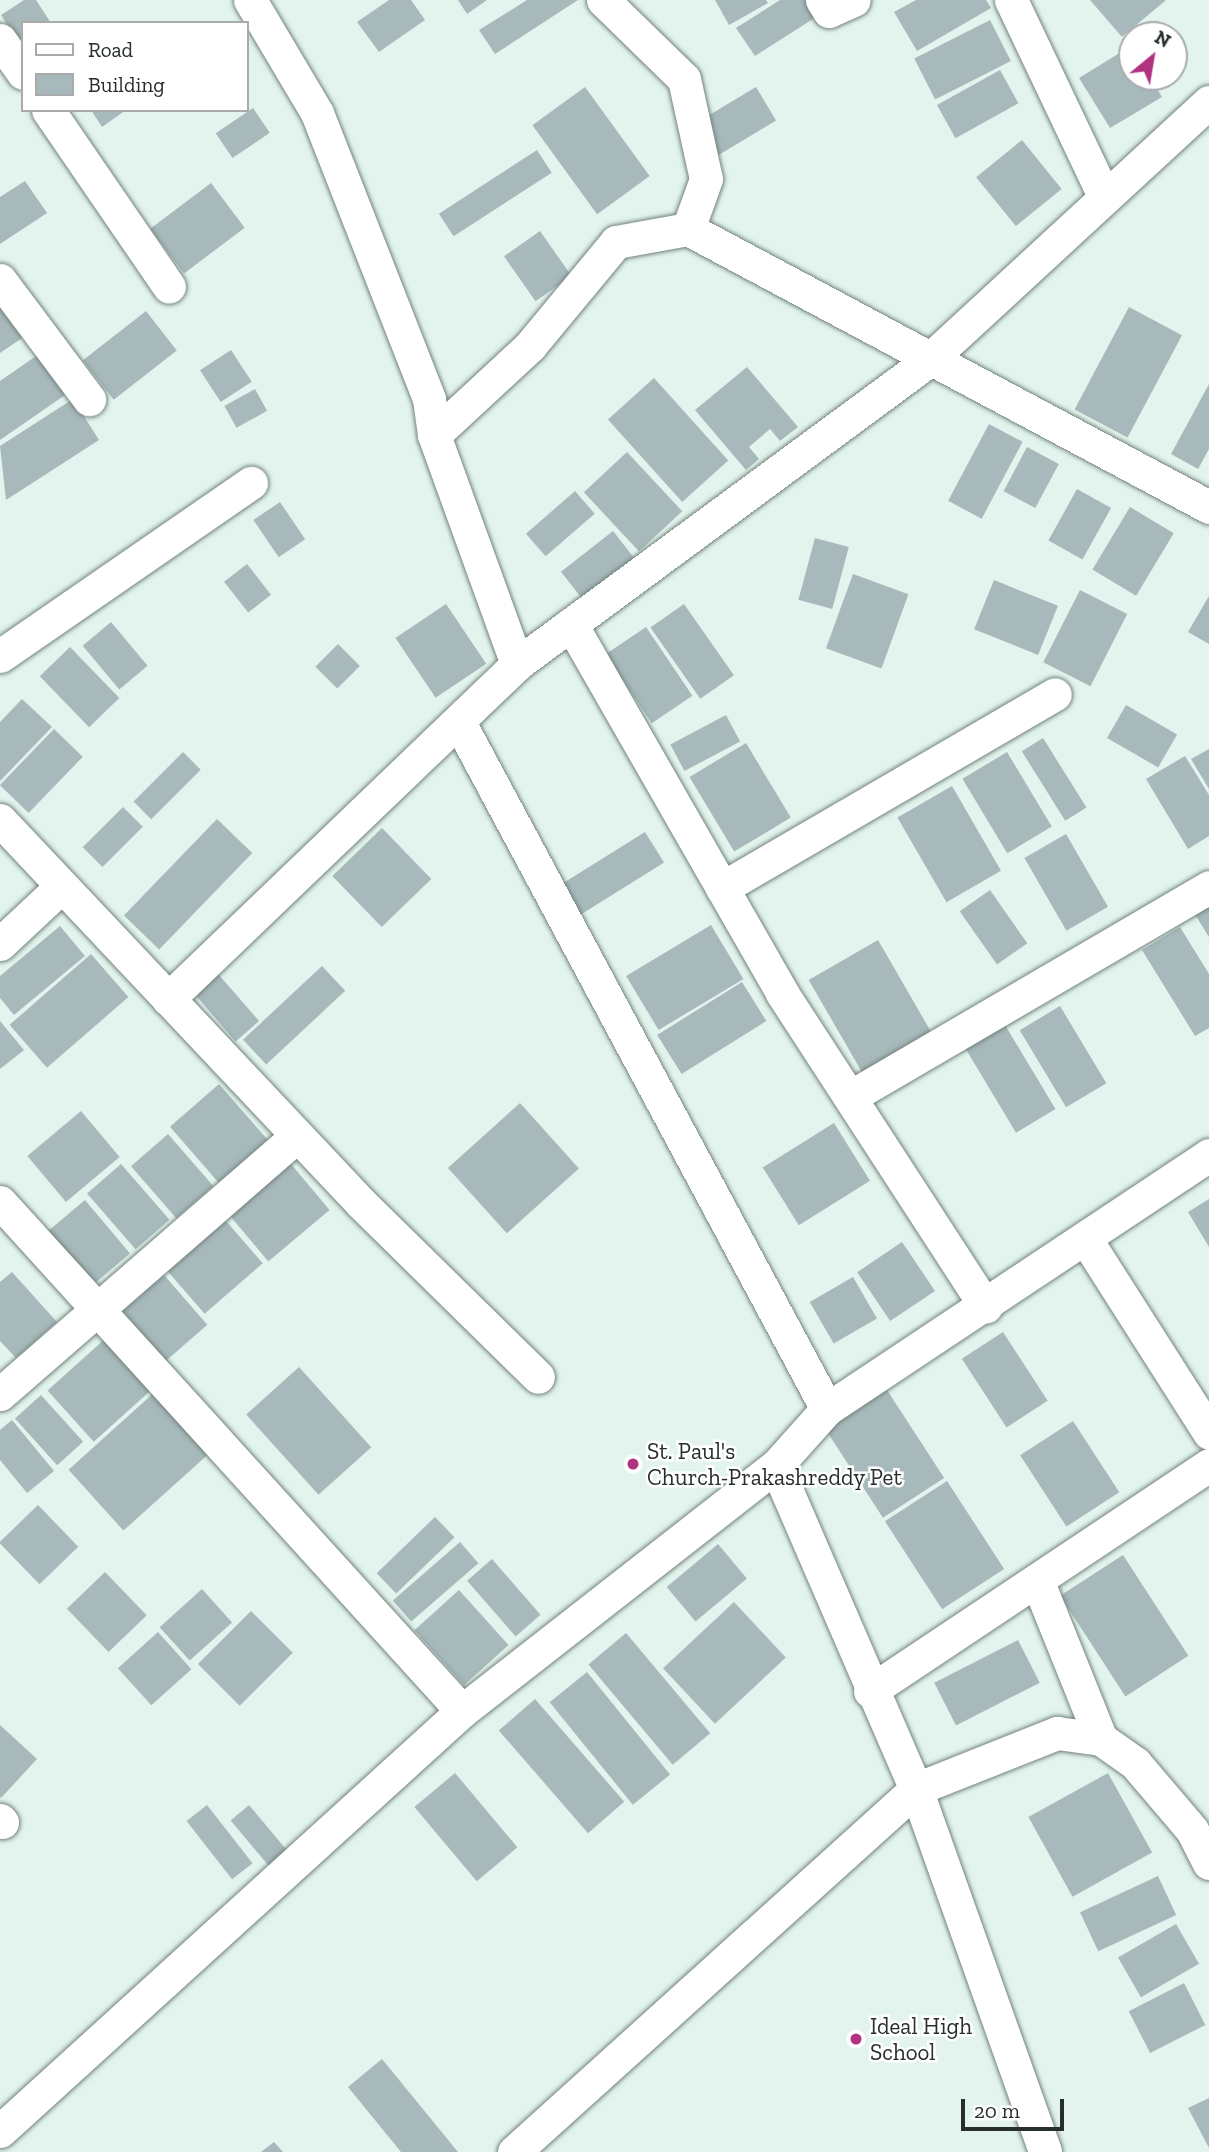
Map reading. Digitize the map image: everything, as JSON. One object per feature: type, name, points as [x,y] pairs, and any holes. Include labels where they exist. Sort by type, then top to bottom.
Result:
[{"type":"street","points":[[250,0],[317,113],[429,399],[434,435],[517,664]]},
{"type":"street","points":[[603,0],[684,79],[706,179],[688,229]]},
{"type":"street","points":[[822,0],[829,11],[854,0]]},
{"type":"street","points":[[1011,0],[1103,194]]},
{"type":"street","points":[[0,40],[21,71]]},
{"type":"street","points":[[168,999],[460,724],[517,664],[928,361],[1103,194],[1209,102]]},
{"type":"street","points":[[49,112],[169,287]]},
{"type":"street","points":[[434,435],[530,346],[616,242],[688,229],[928,361],[1209,507]]},
{"type":"street","points":[[0,280],[89,399]]},
{"type":"street","points":[[0,656],[251,483]]},
{"type":"street","points":[[571,624],[722,888],[850,1097],[986,1307]]},
{"type":"street","points":[[722,888],[1055,694]]},
{"type":"street","points":[[460,724],[827,1409]]},
{"type":"street","points":[[0,820],[297,1136],[538,1377]]},
{"type":"street","points":[[0,943],[61,887]]},
{"type":"street","points":[[850,1097],[1209,887]]},
{"type":"street","points":[[0,1394],[297,1136]]},
{"type":"street","points":[[0,2131],[462,1711],[776,1466],[827,1409],[986,1307],[1209,1155]]},
{"type":"street","points":[[0,1202],[99,1307],[462,1711]]},
{"type":"street","points":[[1085,1238],[1209,1433]]},
{"type":"street","points":[[870,1691],[1209,1465]]},
{"type":"street","points":[[776,1466],[870,1691],[916,1789],[1045,2152]]},
{"type":"street","points":[[1037,1580],[1101,1739]]},
{"type":"street","points":[[513,2152],[916,1789],[1057,1733],[1101,1739],[1135,1763],[1200,1824],[1209,1863]]},
{"type":"building","points":[[24,0],[36,0],[50,21],[21,21],[21,46],[1,15]]},
{"type":"building","points":[[389,0],[411,0],[425,20],[379,52],[357,22]]},
{"type":"building","points":[[458,0],[487,0],[467,14]]},
{"type":"building","points":[[527,0],[578,0],[495,54],[479,30]]},
{"type":"building","points":[[715,0],[766,0],[768,3],[729,25]]},
{"type":"building","points":[[780,0],[805,0],[816,17],[755,56],[736,28]]},
{"type":"building","points":[[916,0],[986,0],[991,8],[917,51],[894,12]]},
{"type":"building","points":[[1090,0],[1166,0],[1141,21],[1118,21],[1118,32]]},
{"type":"building","points":[[990,20],[1011,61],[935,100],[914,59]]},
{"type":"building","points":[[1118,54],[1118,91],[1158,91],[1162,97],[1110,128],[1079,78]]},
{"type":"building","points":[[1000,70],[1018,103],[955,138],[937,105]]},
{"type":"building","points":[[585,87],[650,176],[597,214],[532,125]]},
{"type":"building","points":[[756,87],[776,120],[719,155],[699,122]]},
{"type":"building","points":[[253,108],[270,133],[232,158],[216,133]]},
{"type":"building","points":[[92,112],[123,112],[102,127]]},
{"type":"building","points":[[1022,140],[1062,189],[1016,226],[976,177]]},
{"type":"building","points":[[537,150],[552,173],[454,236],[439,214]]},
{"type":"building","points":[[25,181],[47,213],[0,244],[0,197]]},
{"type":"building","points":[[211,183],[245,228],[184,273],[150,229]]},
{"type":"building","points":[[540,231],[572,276],[536,301],[504,256]]},
{"type":"building","points":[[0,294],[28,334],[0,353]]},
{"type":"building","points":[[1129,307],[1182,335],[1128,438],[1075,409]]},
{"type":"building","points":[[146,311],[177,350],[114,400],[83,360]]},
{"type":"building","points":[[231,350],[252,382],[221,402],[200,370]]},
{"type":"building","points":[[39,354],[68,393],[0,440],[0,381]]},
{"type":"building","points":[[747,367],[798,427],[780,441],[770,429],[749,447],[759,459],[746,470],[695,410]]},
{"type":"building","points":[[654,378],[728,460],[682,502],[608,419]]},
{"type":"building","points":[[1209,384],[1209,449],[1198,469],[1171,454]]},
{"type":"building","points":[[255,389],[267,411],[237,428],[224,406]]},
{"type":"building","points":[[73,399],[99,440],[6,500],[0,446]]},
{"type":"building","points":[[989,424],[1023,442],[982,519],[948,501]]},
{"type":"building","points":[[1027,447],[1059,464],[1035,508],[1004,491]]},
{"type":"building","points":[[627,452],[682,511],[639,551],[584,492]]},
{"type":"building","points":[[1077,489],[1111,508],[1083,560],[1048,541]]},
{"type":"building","points":[[575,491],[595,514],[546,556],[526,534]]},
{"type":"building","points":[[280,502],[305,539],[279,557],[253,520]]},
{"type":"building","points":[[1130,507],[1174,533],[1136,596],[1092,570]]},
{"type":"building","points":[[613,531],[638,563],[586,604],[561,572]]},
{"type":"building","points":[[815,538],[849,547],[832,609],[798,600]]},
{"type":"building","points":[[247,564],[271,595],[248,613],[224,582]]},
{"type":"building","points":[[853,574],[908,594],[881,668],[826,648]]},
{"type":"building","points":[[994,580],[1058,606],[1038,655],[974,629]]},
{"type":"building","points":[[1080,590],[1127,614],[1090,686],[1043,662]]},
{"type":"building","points":[[1209,596],[1209,644],[1188,632]]},
{"type":"building","points":[[446,604],[486,664],[436,698],[395,638]]},
{"type":"building","points":[[684,604],[734,675],[700,699],[650,628]]},
{"type":"building","points":[[111,622],[148,666],[119,689],[83,646]]},
{"type":"building","points":[[646,627],[692,696],[652,723],[605,654]]},
{"type":"building","points":[[338,644],[360,666],[337,689],[315,667]]},
{"type":"building","points":[[70,647],[119,698],[89,727],[40,676]]},
{"type":"building","points":[[22,699],[52,727],[0,781],[0,722]]},
{"type":"building","points":[[1126,705],[1177,734],[1158,767],[1107,738]]},
{"type":"building","points":[[726,715],[740,741],[684,771],[670,745]]},
{"type":"building","points":[[54,729],[83,757],[29,813],[0,785]]},
{"type":"building","points":[[1043,738],[1086,808],[1065,821],[1022,751]]},
{"type":"building","points":[[746,743],[791,818],[734,852],[689,777]]},
{"type":"building","points":[[1209,749],[1209,789],[1191,759]]},
{"type":"building","points":[[183,752],[201,770],[151,819],[134,801]]},
{"type":"building","points":[[1007,752],[1052,827],[1007,853],[962,779]]},
{"type":"building","points":[[1185,756],[1209,795],[1209,836],[1188,849],[1146,779]]},
{"type":"building","points":[[952,786],[1001,871],[946,902],[897,818]]},
{"type":"building","points":[[123,807],[143,827],[102,867],[83,847]]},
{"type":"building","points":[[217,819],[252,853],[159,949],[124,915]]},
{"type":"building","points":[[382,828],[431,879],[382,927],[332,876]]},
{"type":"building","points":[[645,832],[664,863],[579,916],[560,885]]},
{"type":"building","points":[[1066,834],[1108,907],[1066,931],[1024,858]]},
{"type":"building","points":[[990,890],[1027,943],[997,964],[960,911]]},
{"type":"building","points":[[1209,897],[1209,937],[1191,908]]},
{"type":"building","points":[[711,925],[743,979],[659,1030],[626,976]]},
{"type":"building","points":[[60,926],[85,956],[14,1015],[0,998],[0,976]]},
{"type":"building","points":[[1180,927],[1209,974],[1209,1028],[1195,1036],[1142,950]]},
{"type":"building","points":[[878,940],[932,1034],[863,1074],[809,980]]},
{"type":"building","points":[[91,954],[128,997],[47,1068],[9,1025]]},
{"type":"building","points":[[322,966],[345,991],[266,1065],[243,1040]]},
{"type":"building","points":[[219,975],[259,1021],[236,1041],[196,995]]},
{"type":"building","points":[[742,982],[766,1021],[682,1074],[657,1035]]},
{"type":"building","points":[[1060,1006],[1106,1083],[1066,1107],[1020,1030]]},
{"type":"building","points":[[0,1021],[24,1050],[0,1069]]},
{"type":"building","points":[[1005,1025],[1055,1109],[1016,1133],[966,1049]]},
{"type":"building","points":[[219,1084],[268,1140],[218,1182],[170,1127]]},
{"type":"building","points":[[520,1103],[579,1168],[507,1233],[448,1168]]},
{"type":"building","points":[[81,1111],[120,1157],[66,1202],[27,1156]]},
{"type":"building","points":[[834,1123],[870,1181],[799,1225],[763,1168]]},
{"type":"building","points":[[168,1134],[213,1186],[176,1218],[131,1166]]},
{"type":"building","points":[[121,1164],[170,1220],[136,1249],[87,1194]]},
{"type":"building","points":[[291,1164],[330,1210],[268,1261],[230,1215]]},
{"type":"building","points":[[1209,1199],[1209,1247],[1188,1212]]},
{"type":"building","points":[[85,1200],[130,1254],[92,1286],[47,1232]]},
{"type":"building","points":[[226,1221],[263,1263],[205,1314],[168,1272]]},
{"type":"building","points":[[902,1242],[935,1291],[890,1321],[857,1272]]},
{"type":"building","points":[[12,1272],[57,1322],[16,1358],[0,1341],[0,1282]]},
{"type":"building","points":[[164,1275],[207,1325],[166,1361],[122,1311]]},
{"type":"building","points":[[853,1277],[877,1319],[834,1344],[810,1302]]},
{"type":"building","points":[[1003,1332],[1048,1401],[1007,1427],[962,1359]]},
{"type":"building","points":[[107,1337],[153,1388],[94,1442],[48,1391]]},
{"type":"building","points":[[299,1367],[371,1447],[319,1495],[246,1415]]},
{"type":"building","points":[[157,1390],[212,1451],[123,1531],[69,1470]]},
{"type":"building","points":[[887,1390],[944,1478],[883,1518],[826,1430]]},
{"type":"building","points":[[41,1395],[83,1442],[57,1465],[15,1418]]},
{"type":"building","points":[[12,1420],[54,1471],[27,1493],[0,1460],[0,1430]]},
{"type":"building","points":[[1073,1421],[1119,1492],[1066,1527],[1020,1455]]},
{"type":"building","points":[[947,1481],[1004,1569],[942,1609],[885,1521]]},
{"type":"building","points":[[38,1505],[78,1547],[39,1584],[0,1543]]},
{"type":"building","points":[[435,1517],[454,1537],[396,1593],[377,1573]]},
{"type":"building","points":[[460,1542],[478,1563],[411,1622],[393,1600]]},
{"type":"building","points":[[718,1544],[747,1578],[696,1622],[667,1587]]},
{"type":"building","points":[[1123,1555],[1188,1656],[1125,1696],[1060,1596]]},
{"type":"building","points":[[492,1559],[541,1615],[516,1636],[467,1581]]},
{"type":"building","points":[[105,1572],[147,1615],[109,1652],[67,1609]]},
{"type":"building","points":[[202,1589],[232,1622],[190,1661],[160,1627]]},
{"type":"building","points":[[459,1590],[509,1645],[464,1685],[414,1630]]},
{"type":"building","points":[[734,1602],[786,1658],[715,1724],[663,1668]]},
{"type":"building","points":[[251,1611],[293,1653],[240,1706],[198,1664]]},
{"type":"building","points":[[158,1632],[191,1669],[151,1705],[118,1668]]},
{"type":"building","points":[[626,1633],[710,1733],[673,1765],[588,1664]]},
{"type":"building","points":[[1018,1640],[1040,1683],[956,1725],[934,1683]]},
{"type":"building","points":[[587,1672],[670,1775],[633,1805],[550,1702]]},
{"type":"building","points":[[535,1699],[624,1802],[588,1833],[499,1730]]},
{"type":"building","points":[[0,1725],[37,1759],[1,1798],[0,1796]]},
{"type":"building","points":[[455,1773],[517,1847],[477,1881],[414,1807]]},
{"type":"building","points":[[1108,1773],[1152,1853],[1073,1897],[1028,1817]]},
{"type":"building","points":[[207,1805],[253,1863],[232,1879],[187,1821]]},
{"type":"building","points":[[249,1805],[288,1852],[270,1867],[231,1820]]},
{"type":"building","points":[[1158,1876],[1176,1915],[1098,1951],[1080,1912]]},
{"type":"building","points":[[1176,1924],[1199,1964],[1141,1997],[1118,1958]]},
{"type":"building","points":[[1184,1983],[1205,2025],[1150,2053],[1129,2011]]},
{"type":"building","points":[[382,2059],[458,2152],[401,2152],[348,2087]]},
{"type":"building","points":[[1209,2098],[1209,2148],[1188,2108]]},
{"type":"building","points":[[274,2142],[283,2152],[261,2152]]},
{"type":"place","name":"St. Paul's Church-Prakashreddy Pet","points":[[633,1464]]},
{"type":"place","name":"Ideal High School","points":[[856,2039]]}]
